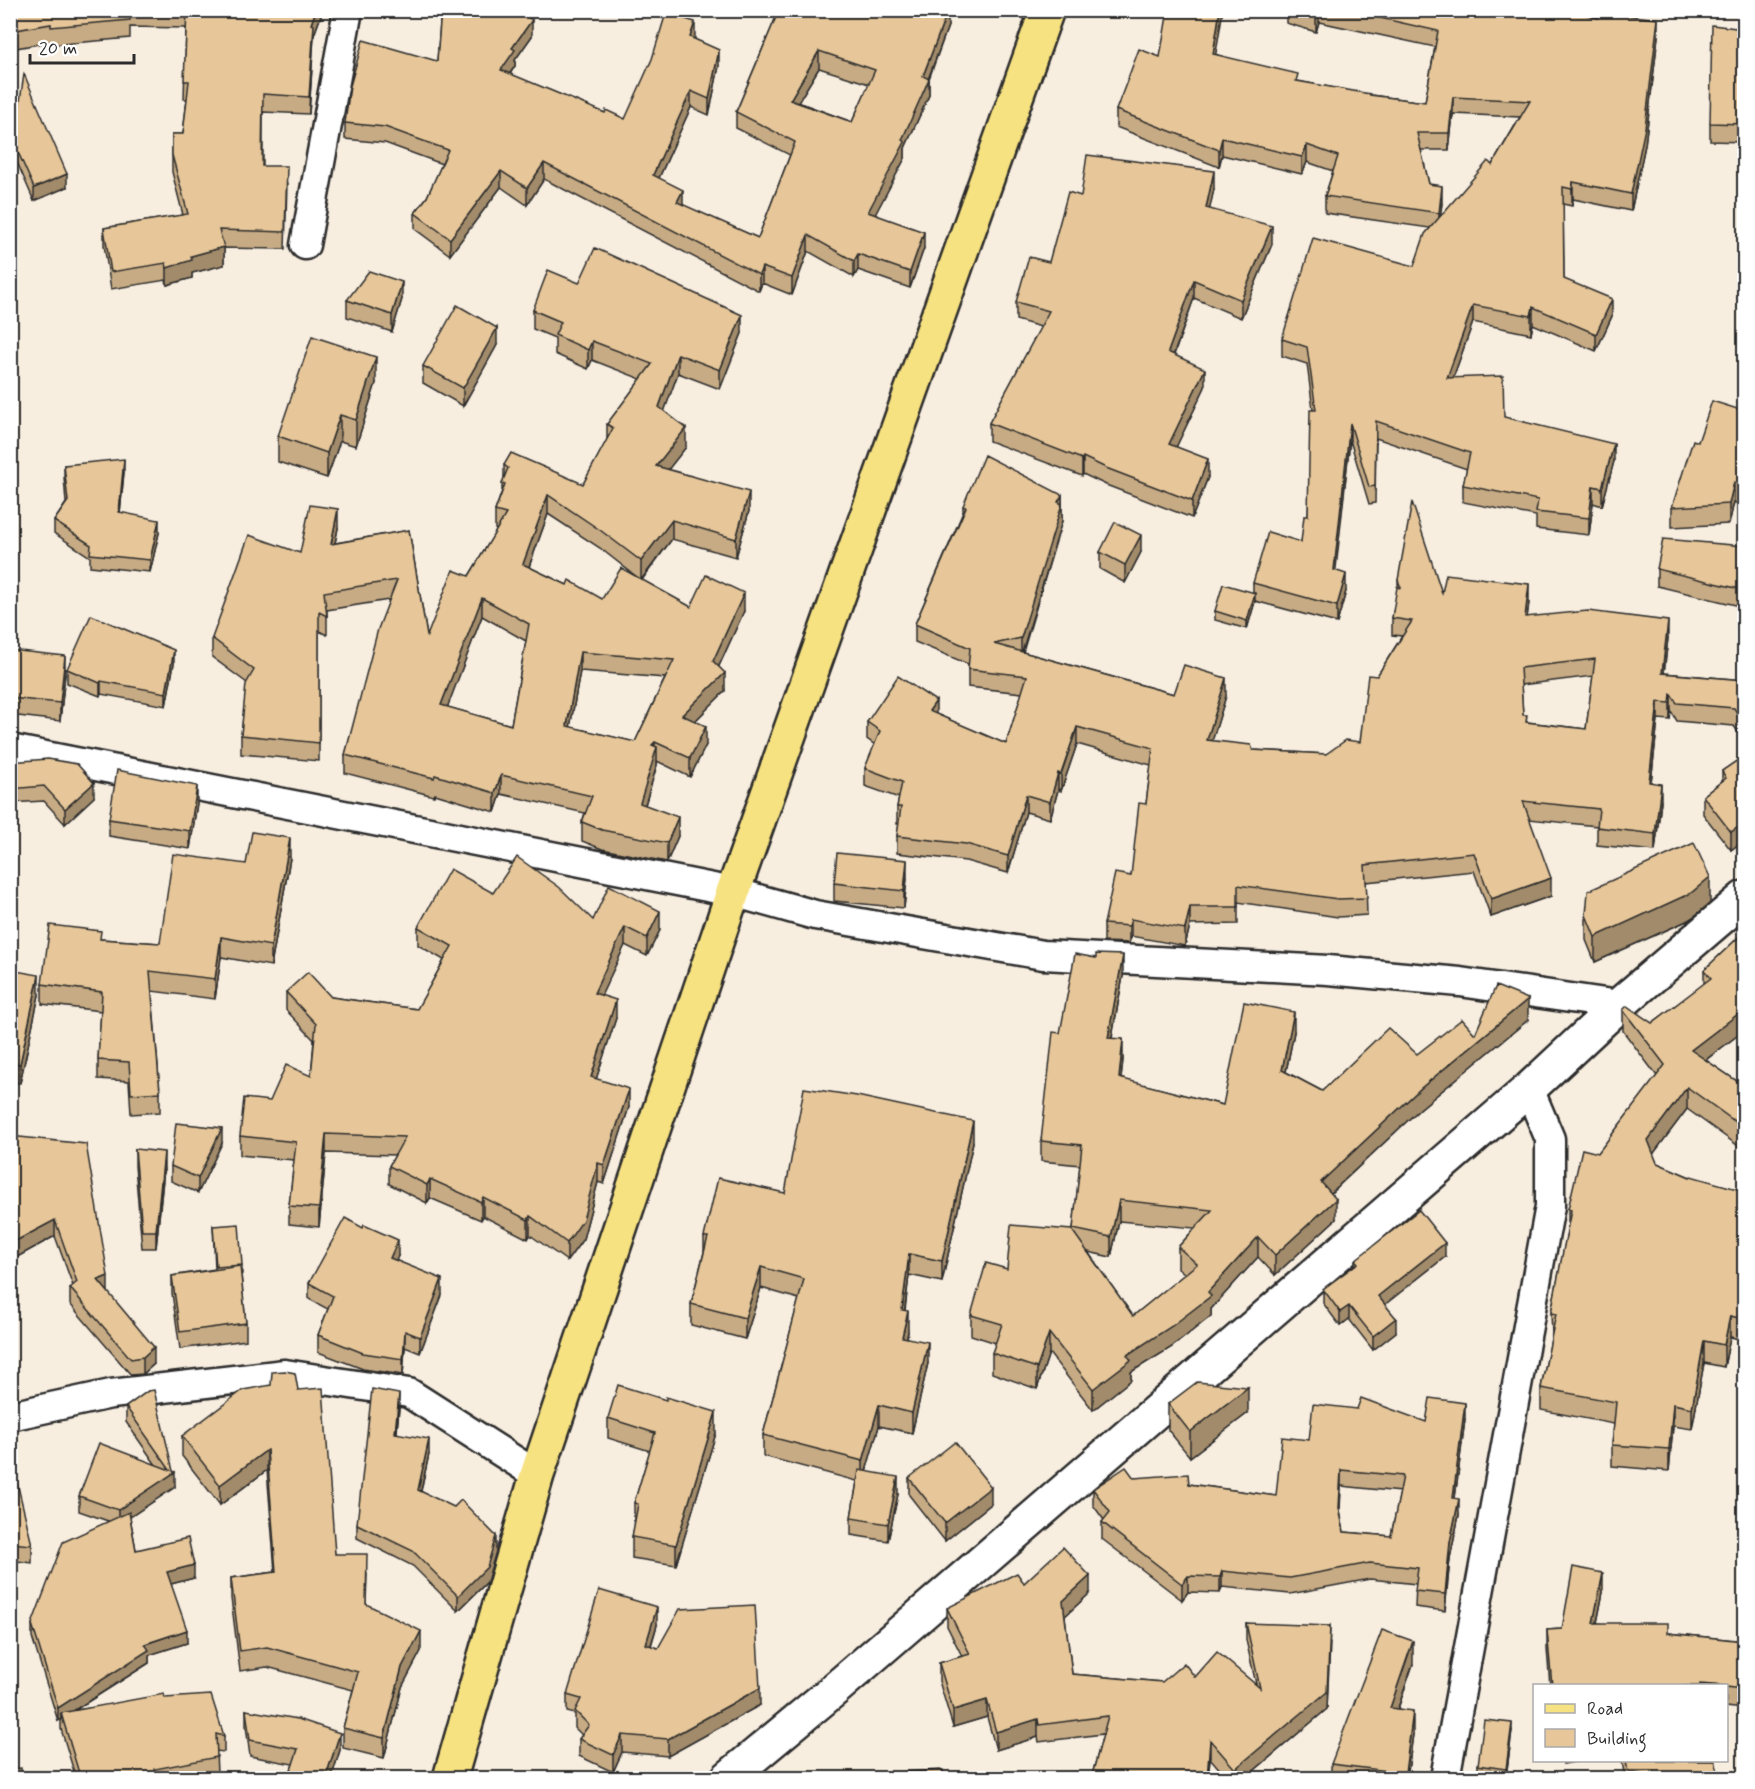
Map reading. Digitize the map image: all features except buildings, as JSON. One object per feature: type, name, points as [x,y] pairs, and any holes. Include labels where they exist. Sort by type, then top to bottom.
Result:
[{"type":"main road","points":[[450,1779],[537,1475],[733,892],[1047,10]]},
{"type":"main road","points":[[728,1779],[1529,1089],[1619,1005],[1744,898]]},
{"type":"street","points":[[305,245],[348,10]]},
{"type":"street","points":[[10,749],[733,892],[815,915],[1043,955],[1339,971],[1460,982],[1619,1005]]},
{"type":"street","points":[[1445,1779],[1550,1206],[1550,1139],[1529,1089]]},
{"type":"street","points":[[10,1416],[111,1394],[285,1374],[409,1393],[537,1475]]}]
